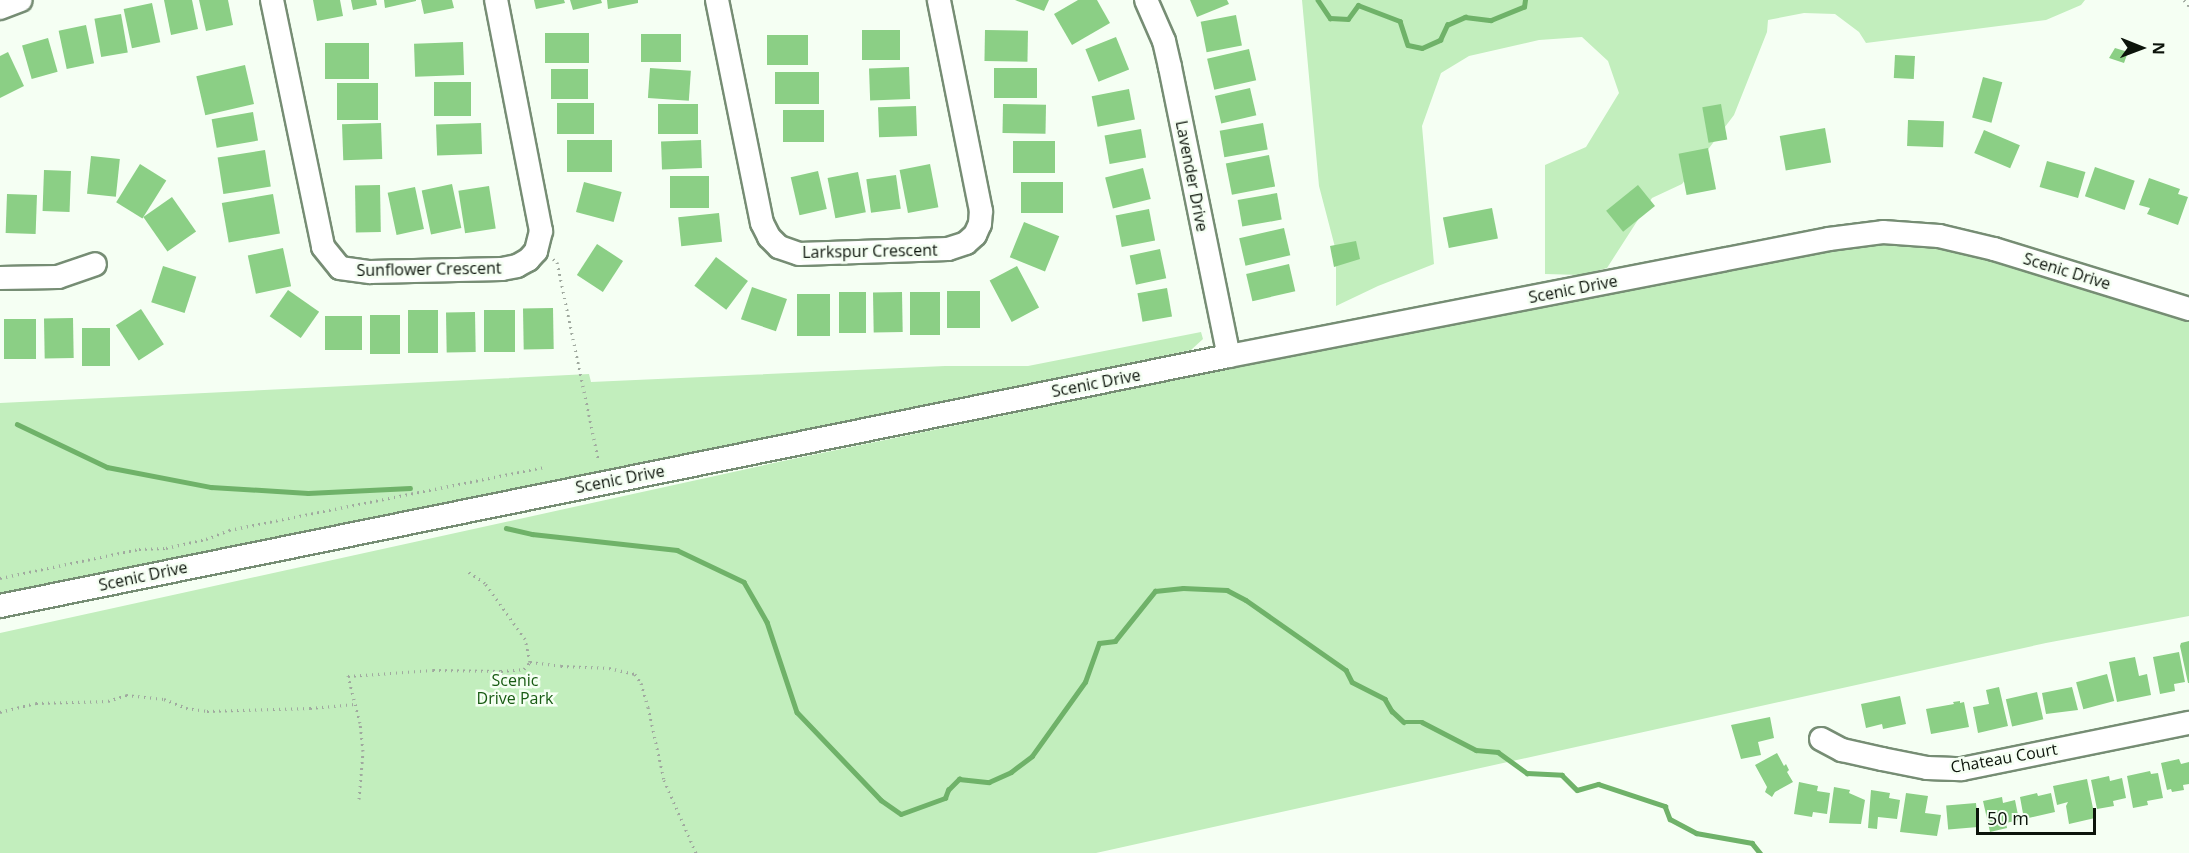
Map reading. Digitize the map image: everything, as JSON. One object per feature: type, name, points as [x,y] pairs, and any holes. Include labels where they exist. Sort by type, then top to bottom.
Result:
[{"type":"street","points":[[0,8],[21,0]]},
{"type":"street","name":"Sunflower Crescent","points":[[272,0],[323,247],[340,268],[370,272],[502,269],[517,266],[528,260],[536,251],[541,231],[495,0]]},
{"type":"street","name":"Larkspur Crescent","points":[[717,0],[762,223],[769,237],[779,247],[799,254],[948,249],[966,243],[975,235],[980,224],[981,211],[939,0]]},
{"type":"street","name":"Lavender Drive","points":[[1146,0],[1164,42],[1170,67],[1228,356]]},
{"type":"street","name":"Scenic Drive","points":[[0,606],[1228,356],[1829,239],[1883,232],[1939,236],[1994,249],[2189,309]]},
{"type":"street","points":[[0,278],[58,277],[95,264]]},
{"type":"street","name":"Chateau Court","points":[[1821,739],[1842,750],[1882,759],[1928,768],[1962,769],[2189,723]]},
{"type":"path","points":[[2184,0],[2189,6]]},
{"type":"path","points":[[548,256],[556,262],[598,458]]},
{"type":"path","points":[[0,578],[139,549],[166,548],[207,539],[229,530],[544,467]]},
{"type":"path","points":[[467,570],[485,583],[525,639],[530,662]]},
{"type":"path","points":[[359,799],[363,751],[356,704],[348,676],[433,670],[501,671],[524,669],[530,662]]},
{"type":"path","points":[[530,662],[609,668],[634,674],[640,683],[648,707],[664,780],[696,853]]},
{"type":"path","points":[[0,712],[36,703],[108,701],[126,695],[164,699],[186,708],[207,711],[310,708],[356,704]]},
{"type":"green space","points":[[1302,0],[2085,0],[2081,5],[2046,20],[1866,43],[1859,32],[1835,14],[1804,13],[1768,20],[1767,32],[1734,115],[1682,184],[1652,198],[1607,268],[1581,275],[1545,274],[1545,165],[1586,147],[1619,93],[1608,61],[1582,37],[1539,40],[1469,56],[1441,73],[1422,126],[1434,264],[1378,286],[1336,306],[1336,251],[1319,186]]},
{"type":"green space","name":"Scenic Drive Park","points":[[1918,241],[1973,252],[2189,321],[2189,616],[2046,643],[1096,853],[0,853],[0,633],[783,461],[1660,281],[1861,245]]},
{"type":"green space","points":[[1201,332],[1203,339],[1191,350],[0,597],[0,403],[589,374],[591,382],[945,366],[1028,366]]},
{"type":"building","points":[[164,0],[192,0],[198,29],[171,35]]},
{"type":"building","points":[[199,0],[228,0],[233,25],[206,31]]},
{"type":"building","points":[[313,0],[340,0],[343,16],[317,21]]},
{"type":"building","points":[[351,0],[376,0],[377,5],[353,10]]},
{"type":"building","points":[[384,0],[416,0],[416,1],[385,8]]},
{"type":"building","points":[[421,0],[452,0],[454,8],[424,14]]},
{"type":"building","points":[[534,0],[564,0],[565,3],[536,9]]},
{"type":"building","points":[[570,0],[601,0],[602,3],[573,10]]},
{"type":"building","points":[[607,0],[638,0],[638,3],[608,9]]},
{"type":"building","points":[[1015,0],[1049,0],[1044,11]]},
{"type":"building","points":[[1078,0],[1097,0],[1110,23],[1072,45],[1054,14]]},
{"type":"building","points":[[1190,0],[1227,0],[1229,4],[1197,17]]},
{"type":"building","points":[[152,3],[160,42],[132,48],[124,9]]},
{"type":"building","points":[[121,14],[128,52],[101,57],[94,19]]},
{"type":"building","points":[[1236,15],[1242,45],[1207,52],[1201,22]]},
{"type":"building","points":[[86,25],[94,63],[67,69],[59,31]]},
{"type":"building","points":[[862,30],[900,30],[900,60],[862,60]]},
{"type":"building","points":[[985,30],[1028,31],[1027,62],[984,61]]},
{"type":"building","points":[[545,33],[589,33],[589,63],[545,63]]},
{"type":"building","points":[[641,34],[681,34],[681,62],[641,62]]},
{"type":"building","points":[[767,35],[808,35],[808,65],[767,65]]},
{"type":"building","points":[[1116,37],[1129,69],[1099,82],[1085,49]]},
{"type":"building","points":[[48,38],[58,72],[32,79],[22,45]]},
{"type":"building","points":[[463,42],[464,75],[415,77],[414,44]]},
{"type":"building","points":[[325,43],[369,43],[369,79],[325,79]]},
{"type":"building","points":[[2115,48],[2128,52],[2124,63],[2109,58]]},
{"type":"building","points":[[1249,49],[1256,80],[1214,90],[1207,59]]},
{"type":"building","points":[[8,52],[24,86],[0,98],[0,56]]},
{"type":"building","points":[[1895,55],[1915,56],[1914,79],[1894,78]]},
{"type":"building","points":[[245,65],[254,104],[205,115],[196,76]]},
{"type":"building","points":[[909,67],[910,99],[870,100],[869,68]]},
{"type":"building","points":[[650,68],[691,71],[689,101],[648,98]]},
{"type":"building","points":[[994,68],[1037,68],[1037,98],[994,98]]},
{"type":"building","points":[[551,69],[588,69],[588,99],[551,99]]},
{"type":"building","points":[[775,72],[819,72],[819,104],[775,104]]},
{"type":"building","points":[[1983,77],[2002,82],[1991,123],[1972,118]]},
{"type":"building","points":[[434,82],[471,82],[471,116],[434,116]]},
{"type":"building","points":[[337,83],[378,83],[378,120],[337,120]]},
{"type":"building","points":[[1250,88],[1256,115],[1221,123],[1215,96]]},
{"type":"building","points":[[1129,89],[1135,119],[1098,127],[1092,96]]},
{"type":"building","points":[[557,103],[594,103],[594,134],[557,134]]},
{"type":"building","points":[[658,104],[698,104],[698,134],[658,134]]},
{"type":"building","points":[[1003,104],[1046,105],[1045,134],[1002,133]]},
{"type":"building","points":[[1721,104],[1727,139],[1709,143],[1702,107]]},
{"type":"building","points":[[916,106],[917,136],[879,137],[878,107]]},
{"type":"building","points":[[783,110],[824,110],[824,142],[783,142]]},
{"type":"building","points":[[253,112],[258,141],[217,148],[212,119]]},
{"type":"building","points":[[1908,120],[1944,121],[1943,147],[1907,146]]},
{"type":"building","points":[[381,123],[382,159],[343,160],[342,124]]},
{"type":"building","points":[[481,123],[482,154],[437,156],[436,125]]},
{"type":"building","points":[[1263,123],[1268,150],[1224,157],[1220,131]]},
{"type":"building","points":[[1825,128],[1831,162],[1786,170],[1780,136]]},
{"type":"building","points":[[1141,129],[1146,158],[1110,164],[1105,135]]},
{"type":"building","points":[[1984,130],[2020,145],[2010,168],[1974,153]]},
{"type":"building","points":[[567,140],[612,140],[612,172],[567,172]]},
{"type":"building","points":[[701,140],[702,168],[662,169],[661,141]]},
{"type":"building","points":[[1013,141],[1055,141],[1055,173],[1013,173]]},
{"type":"building","points":[[1708,148],[1716,189],[1687,195],[1679,154]]},
{"type":"building","points":[[265,150],[271,187],[223,194],[218,158]]},
{"type":"building","points":[[1269,155],[1275,186],[1232,195],[1226,163]]},
{"type":"building","points":[[91,156],[120,159],[116,197],[87,194]]},
{"type":"building","points":[[2047,161],[2085,172],[2078,198],[2040,187]]},
{"type":"building","points":[[140,164],[166,180],[142,219],[116,202]]},
{"type":"building","points":[[930,164],[938,207],[908,213],[900,170]]},
{"type":"building","points":[[2095,167],[2135,181],[2125,210],[2085,196]]},
{"type":"building","points":[[1143,168],[1151,199],[1113,208],[1105,177]]},
{"type":"building","points":[[44,170],[71,171],[70,212],[43,211]]},
{"type":"building","points":[[818,171],[827,209],[799,215],[791,177]]},
{"type":"building","points":[[858,172],[866,212],[835,218],[828,178]]},
{"type":"building","points":[[896,175],[901,209],[871,213],[866,179]]},
{"type":"building","points":[[670,176],[709,176],[709,208],[670,208]]},
{"type":"building","points":[[2149,178],[2180,189],[2178,194],[2188,197],[2178,225],[2147,214],[2150,208],[2139,205]]},
{"type":"building","points":[[584,182],[622,192],[614,222],[576,212]]},
{"type":"building","points":[[1021,182],[1063,182],[1063,213],[1021,213]]},
{"type":"building","points":[[452,184],[461,228],[431,234],[422,190]]},
{"type":"building","points":[[355,185],[380,185],[381,232],[356,232]]},
{"type":"building","points":[[1638,185],[1655,206],[1623,232],[1606,211]]},
{"type":"building","points":[[489,186],[496,228],[465,233],[458,191]]},
{"type":"building","points":[[415,187],[424,229],[397,235],[388,193]]},
{"type":"building","points":[[1277,193],[1282,220],[1242,227],[1238,200]]},
{"type":"building","points":[[7,194],[37,195],[36,234],[6,233]]},
{"type":"building","points":[[273,194],[280,233],[229,242],[222,203]]},
{"type":"building","points":[[172,197],[196,231],[167,251],[143,217]]},
{"type":"building","points":[[1492,208],[1498,238],[1449,248],[1443,218]]},
{"type":"building","points":[[1149,209],[1155,240],[1122,247],[1116,215]]},
{"type":"building","points":[[719,213],[722,242],[681,246],[678,217]]},
{"type":"building","points":[[1024,222],[1059,236],[1045,271],[1010,257]]},
{"type":"building","points":[[1284,228],[1290,255],[1245,266],[1239,238]]},
{"type":"building","points":[[1356,241],[1360,259],[1334,267],[1330,246]]},
{"type":"building","points":[[597,244],[623,261],[603,292],[577,275]]},
{"type":"building","points":[[283,248],[291,286],[256,294],[248,255]]},
{"type":"building","points":[[1160,249],[1166,278],[1136,285],[1130,255]]},
{"type":"building","points":[[716,257],[748,281],[726,310],[694,286]]},
{"type":"building","points":[[1289,264],[1295,291],[1252,301],[1246,274]]},
{"type":"building","points":[[163,266],[196,277],[185,313],[151,302]]},
{"type":"building","points":[[1017,266],[1039,307],[1012,322],[990,281]]},
{"type":"building","points":[[752,287],[787,299],[776,331],[741,319]]},
{"type":"building","points":[[1167,288],[1172,317],[1142,322],[1137,293]]},
{"type":"building","points":[[288,290],[319,312],[301,338],[270,316]]},
{"type":"building","points":[[947,291],[980,291],[980,328],[947,328]]},
{"type":"building","points":[[839,292],[866,292],[866,333],[839,333]]},
{"type":"building","points":[[902,292],[903,332],[874,333],[873,293]]},
{"type":"building","points":[[910,292],[940,292],[940,335],[910,335]]},
{"type":"building","points":[[797,294],[830,294],[830,336],[797,336]]},
{"type":"building","points":[[553,308],[554,349],[524,350],[523,309]]},
{"type":"building","points":[[141,309],[164,344],[139,361],[116,325]]},
{"type":"building","points":[[408,310],[438,310],[438,353],[408,353]]},
{"type":"building","points":[[484,310],[515,310],[515,352],[484,352]]},
{"type":"building","points":[[475,312],[476,352],[447,353],[446,313]]},
{"type":"building","points":[[370,315],[400,315],[400,354],[370,354]]},
{"type":"building","points":[[325,316],[362,316],[362,350],[325,350]]},
{"type":"building","points":[[73,318],[74,358],[45,359],[44,319]]},
{"type":"building","points":[[4,319],[36,319],[36,359],[4,359]]},
{"type":"building","points":[[82,328],[110,328],[110,366],[82,366]]},
{"type":"building","points":[[2189,641],[2188,683],[2180,646],[2181,643]]},
{"type":"building","points":[[2179,652],[2185,682],[2174,684],[2175,691],[2160,694],[2153,657]]},
{"type":"building","points":[[2135,657],[2139,676],[2147,674],[2151,695],[2117,702],[2109,662]]},
{"type":"building","points":[[2107,674],[2114,701],[2083,709],[2076,682]]},
{"type":"building","points":[[1999,687],[2008,726],[1978,733],[1973,707],[1989,704],[1986,690]]},
{"type":"building","points":[[2072,687],[2078,710],[2046,714],[2042,693]]},
{"type":"building","points":[[2037,692],[2043,719],[2012,726],[2006,699]]},
{"type":"building","points":[[1900,696],[1906,724],[1883,729],[1882,724],[1866,728],[1861,704]]},
{"type":"building","points":[[1960,701],[1960,703],[1964,702],[1969,727],[1931,734],[1926,709]]},
{"type":"building","points":[[1770,717],[1774,738],[1758,742],[1761,755],[1741,759],[1731,725]]},
{"type":"building","points":[[1777,753],[1784,766],[1786,764],[1789,770],[1787,772],[1793,782],[1775,792],[1772,797],[1765,792],[1767,787],[1755,765]]},
{"type":"building","points":[[2179,759],[2181,764],[2189,762],[2189,784],[2183,785],[2184,790],[2172,792],[2171,789],[2167,790],[2161,763]]},
{"type":"building","points":[[2150,771],[2151,774],[2158,773],[2163,798],[2147,801],[2148,805],[2133,808],[2127,776]]},
{"type":"building","points":[[2109,776],[2110,781],[2122,778],[2126,798],[2113,801],[2114,806],[2097,809],[2091,780]]},
{"type":"building","points":[[2087,779],[2095,818],[2069,824],[2066,806],[2068,802],[2057,805],[2053,786]]},
{"type":"building","points":[[1799,782],[1818,786],[1817,791],[1830,793],[1827,814],[1813,812],[1812,817],[1794,814]]},
{"type":"building","points":[[1834,787],[1850,790],[1849,793],[1865,800],[1861,824],[1829,823]]},
{"type":"building","points":[[1871,790],[1890,793],[1889,798],[1900,800],[1897,819],[1878,817],[1877,829],[1868,828]]},
{"type":"building","points":[[1906,793],[1928,796],[1925,813],[1941,815],[1937,836],[1900,832]]},
{"type":"building","points":[[2037,793],[2038,796],[2051,793],[2055,812],[2024,819],[2020,797]]},
{"type":"building","points":[[2002,797],[2003,803],[2015,800],[2019,820],[2006,823],[2007,828],[1990,832],[1983,801]]},
{"type":"building","points":[[1976,803],[1978,827],[1948,830],[1946,806]]},
{"type":"waterway","points":[[1318,0],[1330,18],[1348,19],[1358,5],[1400,21],[1408,45],[1422,48],[1440,40],[1447,25],[1465,17],[1491,20],[1524,7],[1525,0]]},
{"type":"waterway","points":[[17,424],[107,467],[211,487],[308,493],[410,488]]},
{"type":"waterway","points":[[506,528],[532,534],[677,550],[744,582],[767,622],[797,712],[881,800],[901,814],[945,798],[948,790],[959,779],[989,782],[1011,772],[1032,756],[1085,682],[1099,643],[1115,641],[1155,591],[1183,588],[1227,590],[1246,600],[1346,670],[1352,682],[1385,699],[1392,711],[1404,722],[1422,722],[1476,750],[1498,752],[1527,773],[1562,775],[1577,790],[1598,784],[1665,806],[1670,819],[1696,833],[1752,843],[1760,853]]}]
